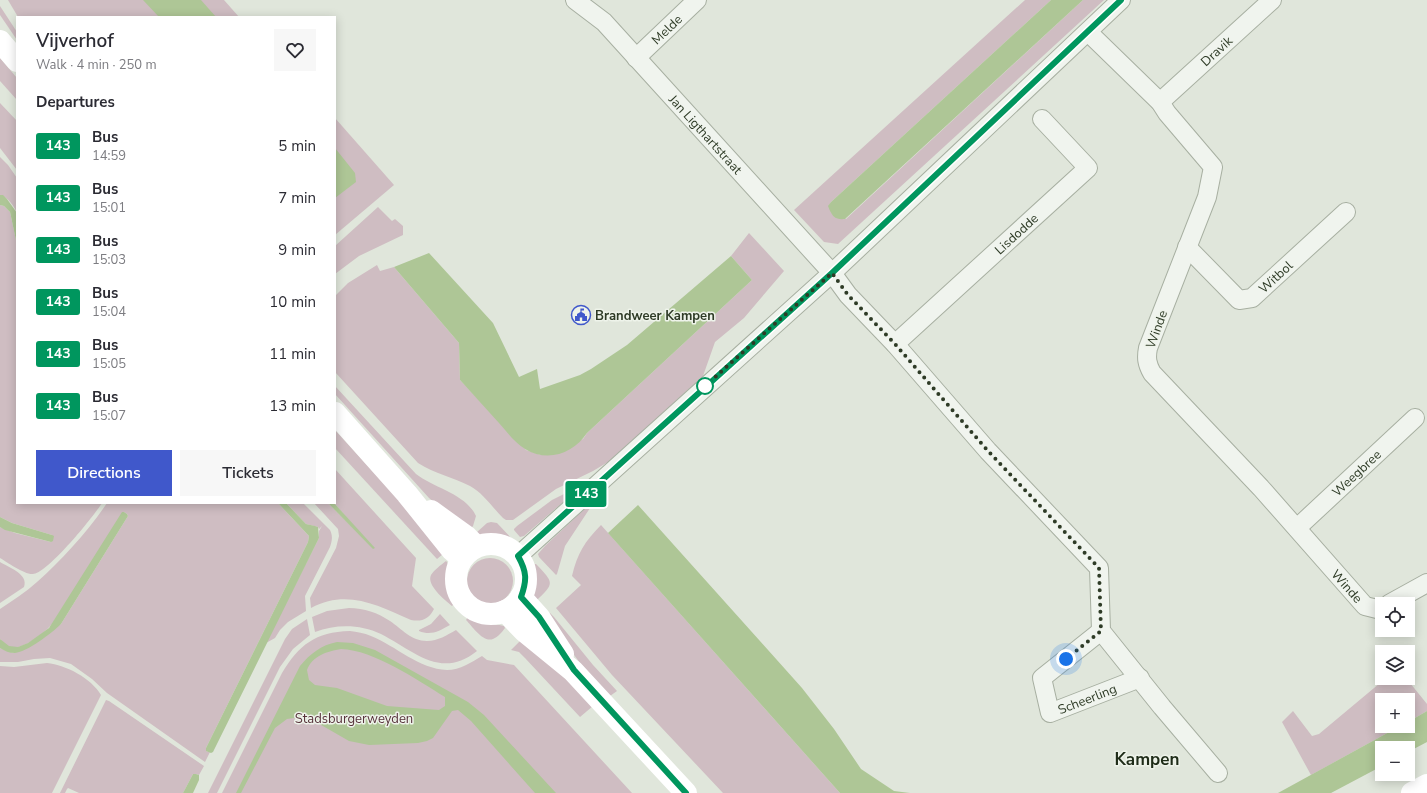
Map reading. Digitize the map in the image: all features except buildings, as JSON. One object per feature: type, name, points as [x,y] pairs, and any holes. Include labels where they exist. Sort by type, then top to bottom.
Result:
[{"type":"main road","points":[[0,41],[16,60]]},
{"type":"main road","points":[[336,414],[407,494],[452,550],[469,552],[490,543],[504,546],[518,556],[524,567],[526,582],[513,604],[490,614],[475,611],[463,601],[456,588],[455,572],[469,552]]},
{"type":"main road","points":[[513,604],[524,631],[574,670],[686,793]]},
{"type":"main road","points":[[1412,793],[1427,785]]},
{"type":"street","name":"Jan Ligthartstraat","points":[[575,0],[604,22],[832,273]]},
{"type":"street","name":"Melde","points":[[636,58],[698,0]]},
{"type":"street","points":[[518,556],[832,273],[1121,0]]},
{"type":"street","name":"Dravik","points":[[1160,102],[1272,0]]},
{"type":"street","name":"Winde","points":[[1088,32],[1160,102],[1167,113],[1213,167],[1207,197],[1148,348],[1146,358],[1148,365],[1152,373],[1261,488],[1365,606],[1375,608]]},
{"type":"street","name":"Lisdodde","points":[[895,344],[1088,168],[1042,119]]},
{"type":"street","name":"Witbol","points":[[1187,246],[1239,300],[1252,298],[1346,212]]},
{"type":"street","points":[[832,273],[848,295],[895,344],[988,451],[1099,568],[1101,631],[1140,678],[1162,708],[1218,773]]},
{"type":"street","name":"Weegbree","points":[[1297,528],[1415,418]]},
{"type":"street","points":[[1402,597],[1427,583]]},
{"type":"street","name":"Scheerling","points":[[1101,631],[1042,678],[1050,713],[1140,678]]},
{"type":"green space","points":[[8,0],[224,0],[238,16],[17,16]]},
{"type":"green space","points":[[1025,0],[1051,0],[831,202],[829,206],[846,219],[1083,0],[1104,0],[838,244],[824,242],[794,210]]},
{"type":"green space","points":[[0,6],[16,30],[16,39],[0,15]]},
{"type":"green space","points":[[0,58],[16,77],[16,99],[0,81]]},
{"type":"green space","points":[[0,103],[16,120],[16,169],[0,148]]},
{"type":"green space","points":[[336,119],[394,185],[336,234]]},
{"type":"green space","points":[[0,157],[16,177],[16,211],[10,202],[0,195]]},
{"type":"green space","points":[[0,205],[4,206],[10,212],[16,240],[16,504],[101,504],[90,520],[59,555],[49,565],[33,574],[21,570],[0,558],[0,527],[15,533],[51,542],[52,535],[12,523],[0,517]]},
{"type":"green space","points":[[378,207],[392,221],[395,219],[403,226],[403,235],[359,256],[336,273],[336,245]]},
{"type":"green space","points":[[749,233],[784,271],[744,318],[715,342],[703,376],[608,462],[556,489],[513,520],[506,520],[503,518],[484,497],[470,486],[418,463],[336,373],[336,295],[348,283],[377,265],[380,271],[394,267],[459,343],[460,380],[526,450],[541,455],[583,439],[587,433],[752,280],[731,256]]},
{"type":"green space","points":[[336,387],[416,474],[449,492],[465,502],[471,508],[476,516],[473,526],[469,531],[429,498],[336,395]]},
{"type":"green space","points":[[336,431],[398,499],[443,554],[437,559],[336,449]]},
{"type":"green space","points":[[336,470],[416,558],[412,586],[434,609],[425,619],[419,621],[411,620],[386,609],[362,601],[349,599],[324,602],[311,608],[310,598],[336,548],[339,536],[338,529],[315,504],[329,504],[373,548],[335,504]]},
{"type":"green space","points":[[578,488],[577,490],[524,536],[520,537],[514,530],[517,526],[552,500]]},
{"type":"green space","points":[[591,503],[592,505],[565,546],[556,575],[538,554]]},
{"type":"green space","points":[[106,504],[279,504],[309,536],[308,542],[206,748],[206,751],[210,752],[205,762],[107,693],[92,679],[71,664],[50,658],[18,662],[0,662],[0,648],[13,653],[61,624],[128,516],[127,514],[124,512],[52,624],[39,636],[27,644],[15,648],[7,646],[0,639],[0,609],[37,582],[56,564],[84,534]]},
{"type":"green space","points":[[287,504],[304,504],[330,530],[332,534],[332,541],[330,547],[305,596],[306,611],[288,622],[275,638],[266,643],[319,538],[319,531],[322,526],[319,529],[318,527],[306,524]]},
{"type":"green space","points":[[487,523],[497,523],[512,539],[505,540],[476,536],[476,533]]},
{"type":"green space","points":[[601,525],[840,793],[723,793],[612,675],[556,608],[581,585],[572,576],[576,561],[586,542]]},
{"type":"green space","points":[[485,558],[495,558],[503,562],[509,568],[513,576],[513,586],[509,594],[503,600],[495,604],[485,604],[477,600],[471,594],[467,586],[467,576],[471,568],[477,562]]},
{"type":"green space","points":[[446,561],[448,567],[449,588],[454,604],[452,606],[437,592],[430,579],[434,571]]},
{"type":"green space","points":[[0,562],[21,575],[25,582],[24,587],[0,603]]},
{"type":"green space","points":[[535,564],[546,575],[550,583],[547,590],[536,601],[533,594],[532,583]]},
{"type":"green space","points":[[349,608],[376,613],[416,639],[427,641],[435,640],[456,630],[477,651],[464,659],[451,663],[440,663],[428,660],[381,634],[365,628],[340,626],[315,632],[312,617],[327,611]]},
{"type":"green space","points":[[550,613],[593,665],[617,691],[610,696],[580,663],[546,617]]},
{"type":"green space","points":[[440,614],[450,625],[439,631],[431,633],[419,631],[431,624]]},
{"type":"green space","points":[[468,617],[472,620],[504,626],[505,628],[495,638],[489,640],[485,639],[466,620]]},
{"type":"green space","points":[[307,619],[310,635],[293,649],[280,667],[217,793],[208,793],[285,639],[292,629]]},
{"type":"green space","name":"Stadsburgerweyden","points":[[350,631],[371,636],[427,666],[437,669],[457,669],[482,656],[487,660],[514,665],[632,793],[222,793],[288,663],[302,648],[318,637],[327,634]]},
{"type":"green space","points":[[522,639],[552,665],[593,706],[580,717],[519,652],[511,650]]},
{"type":"green space","points":[[47,663],[62,666],[77,673],[91,683],[101,695],[52,793],[0,793],[0,666],[14,667]]},
{"type":"green space","points":[[1378,685],[1412,685],[1427,704],[1427,711],[1415,718],[1415,693],[1375,693],[1375,733],[1387,733],[1311,775],[1282,722],[1293,711],[1312,736],[1319,734]]},
{"type":"green space","points":[[106,700],[204,766],[199,775],[193,774],[183,793],[79,793],[68,788],[65,793],[60,793]]},
{"type":"shaded area","points":[[143,0],[201,0],[215,16],[158,16]]},
{"type":"shaded area","points":[[1051,0],[1083,0],[845,219],[838,219],[834,217],[828,206],[831,202]]},
{"type":"shaded area","points":[[336,149],[355,173],[356,182],[336,197]]},
{"type":"shaded area","points":[[0,195],[3,195],[16,212],[16,240],[10,212],[4,206],[0,205]]},
{"type":"shaded area","points":[[429,253],[493,323],[519,377],[537,369],[540,389],[580,375],[627,345],[731,256],[752,280],[587,433],[575,446],[560,454],[543,455],[534,453],[518,444],[460,380],[459,343],[394,267]]},
{"type":"shaded area","points":[[279,504],[287,504],[306,524],[318,527],[319,538],[213,752],[211,753],[206,751],[206,748],[308,542],[309,536]]},
{"type":"shaded area","points":[[329,504],[335,504],[375,548],[373,549]]},
{"type":"shaded area","points":[[638,505],[802,688],[834,729],[861,769],[894,791],[910,793],[840,793],[608,533]]},
{"type":"shaded area","points":[[122,512],[128,516],[61,624],[39,642],[20,652],[11,653],[0,648],[0,639],[9,646],[18,647],[28,643],[49,628]]},
{"type":"shaded area","points":[[0,517],[12,523],[52,535],[54,536],[53,541],[51,542],[5,530],[0,527]]},
{"type":"shaded area","points":[[331,643],[353,643],[375,650],[468,702],[484,715],[556,793],[535,793],[471,721],[458,710],[452,711],[433,738],[418,743],[369,745],[349,741],[309,718],[301,717],[287,719],[275,728],[241,793],[236,793],[300,666],[316,651]],"holes":[[[341,649],[354,651],[381,660],[422,682],[445,697],[445,706],[439,710],[387,706],[337,688],[315,685],[309,680],[307,670],[309,665],[321,655]]]},
{"type":"shaded area","points":[[1427,711],[1427,742],[1415,748],[1415,741],[1375,741],[1375,770],[1331,793],[1278,793],[1387,733],[1415,733],[1415,718]]},
{"type":"shaded area","points":[[193,774],[199,775],[199,780],[193,793],[183,793]]},
{"type":"bus line","name":"143","points":[[686,793],[574,670],[539,617],[521,597],[526,582],[524,567],[518,556],[616,466],[832,273],[1121,0]]},
{"type":"place","name":"Brandweer Kampen","points":[[581,315]]},
{"type":"district","name":"Kampen","points":[[1147,759]]},
{"type":"route","points":[[705,386],[832,273],[848,295],[895,344],[988,451],[1099,568],[1101,631],[1066,659]]}]
